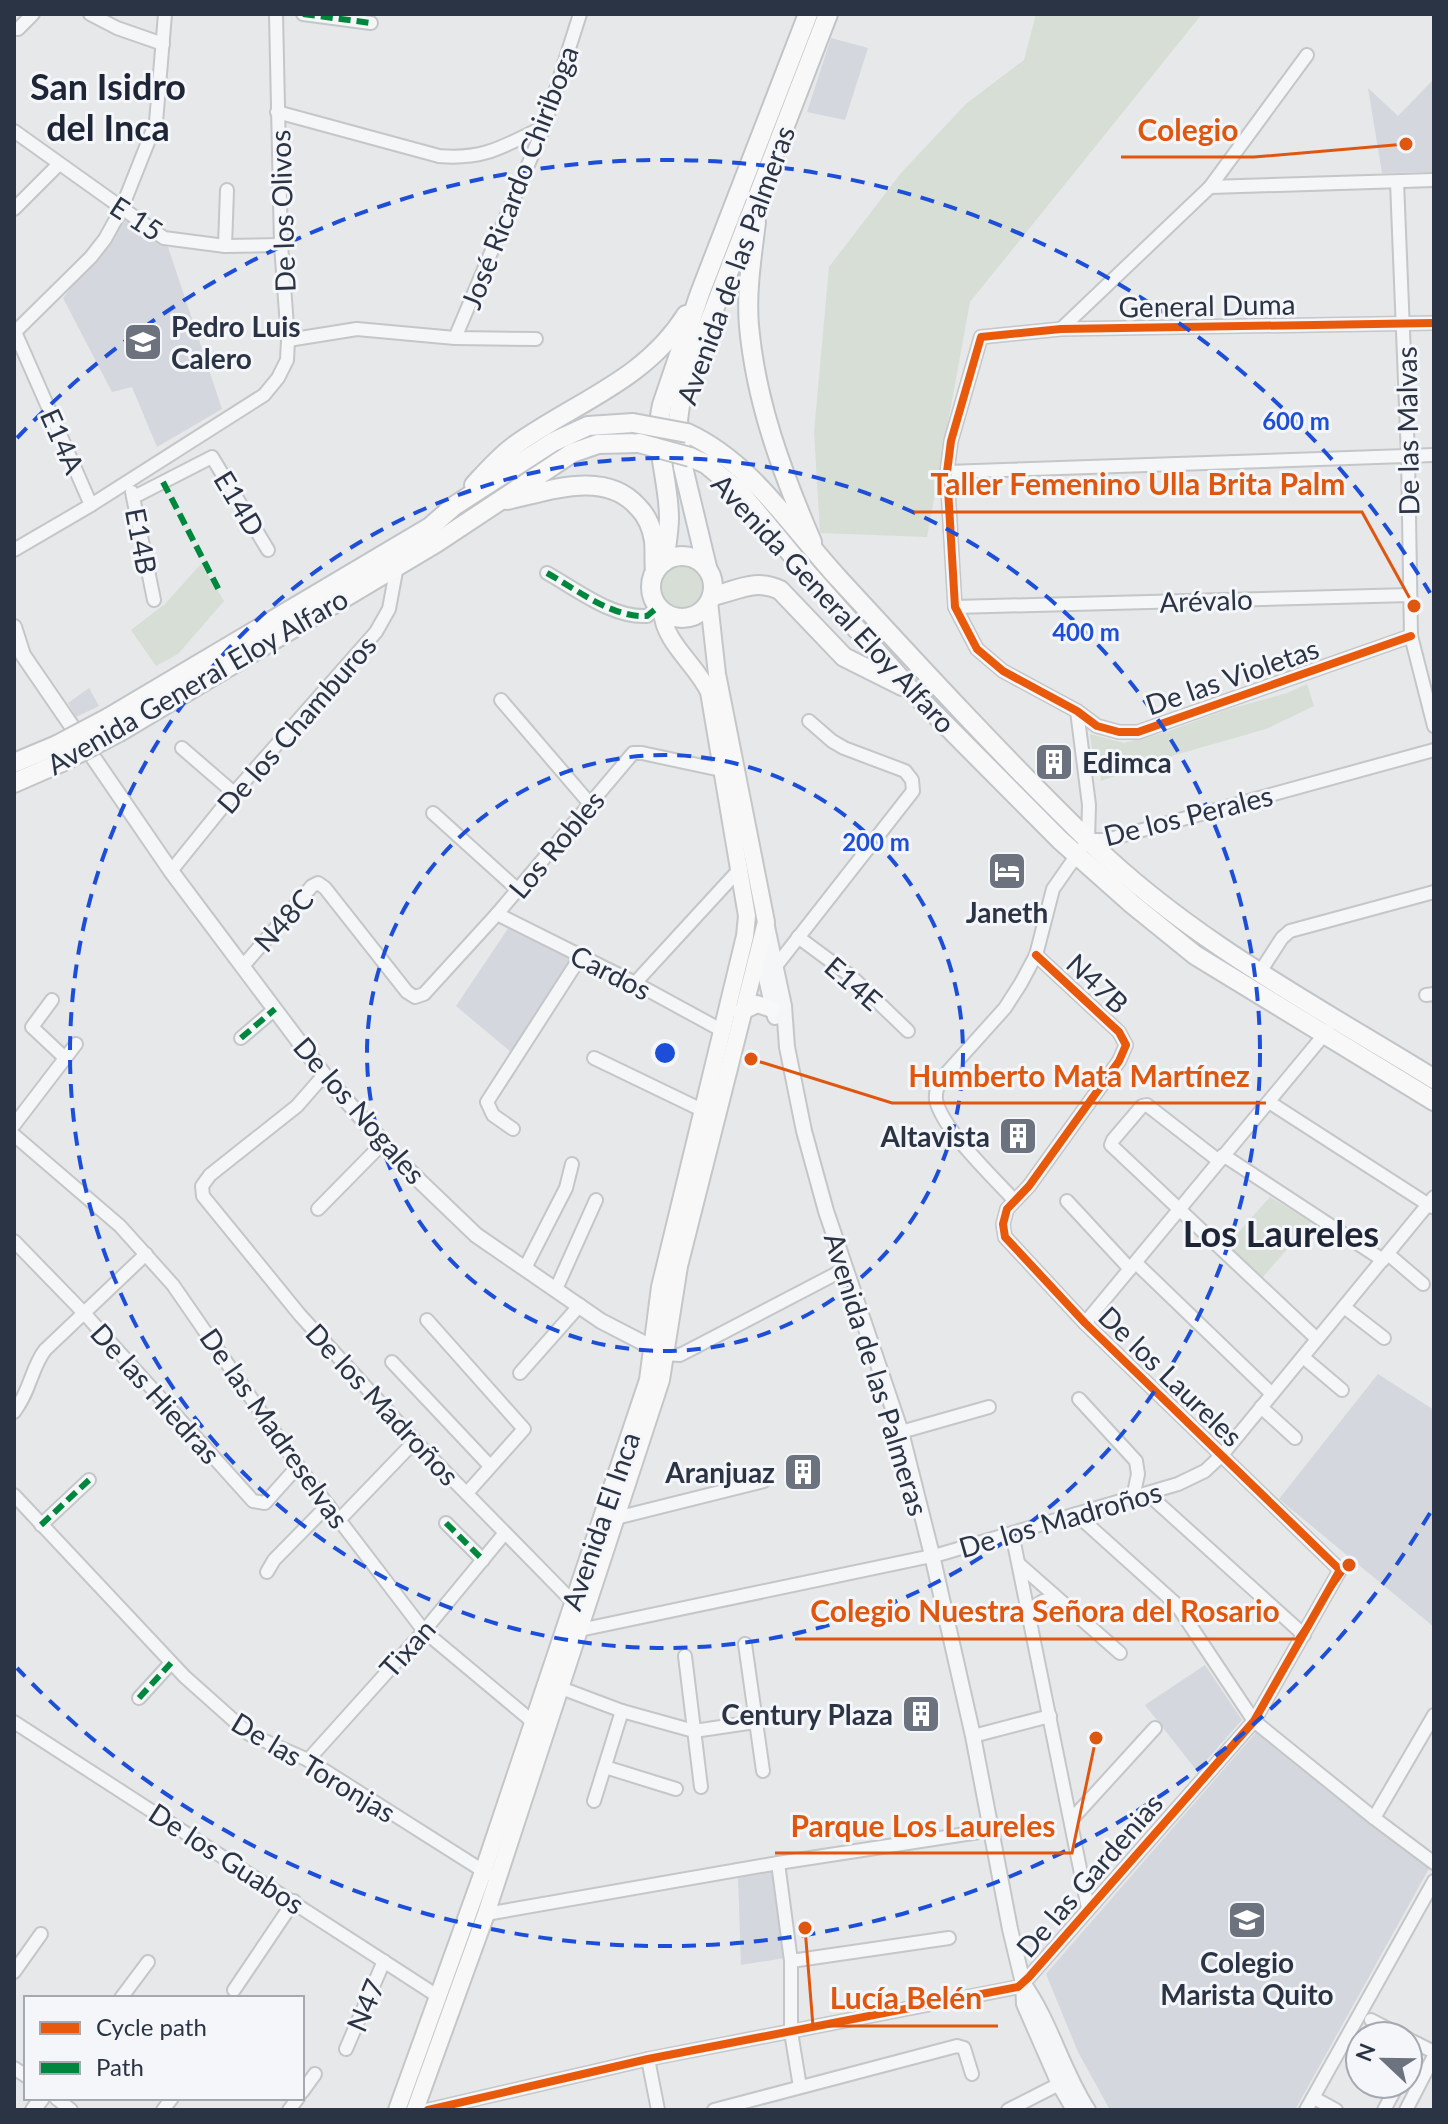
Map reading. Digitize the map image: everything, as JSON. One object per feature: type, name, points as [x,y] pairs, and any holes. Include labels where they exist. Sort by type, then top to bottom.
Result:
[{"type":"main road","name":"Avenida de las Palmeras","points":[[747,916],[737,872],[709,692],[701,675],[668,634],[651,590],[669,518],[658,422],[700,293],[808,14]]},
{"type":"main road","name":"Avenida de las Palmeras","points":[[766,922],[717,674],[711,599],[713,581],[683,467],[678,420],[700,346],[828,14]]},
{"type":"main road","points":[[758,199],[748,323],[758,393],[781,470],[820,559]]},
{"type":"main road","points":[[454,506],[514,445],[637,370],[668,341],[700,293]]},
{"type":"main road","name":"Avenida General Eloy Alfaro","points":[[114,725],[430,527],[454,506],[538,450],[569,434],[588,426],[633,423],[687,433],[717,449],[749,477],[952,702],[1140,889],[1260,972],[1434,1079]]},
{"type":"main road","name":"Avenida General Eloy Alfaro","points":[[14,783],[60,753],[397,566],[572,453],[598,444],[639,443],[706,464],[740,492],[910,689],[1076,856],[1195,955],[1434,1101]]},
{"type":"main road","points":[[497,502],[575,486],[599,485],[632,500],[649,524],[659,567],[672,557],[691,556],[707,567]]},
{"type":"main road","points":[[660,609],[670,616],[688,618],[704,610],[711,599],[747,584],[762,583],[780,590],[844,657],[910,689]]},
{"type":"main road","name":"Avenida General Eloy Alfaro","points":[[14,763],[60,753]]},
{"type":"main road","name":"Avenida El Inca","points":[[403,2110],[486,1914],[490,1875],[533,1722],[616,1518],[661,1380],[660,1287],[740,962],[747,916]]},
{"type":"main road","name":"Avenida El Inca","points":[[403,2110],[439,1997],[490,1875],[561,1688],[573,1602],[659,1352],[741,1012],[764,944],[766,922]]},
{"type":"main road","points":[[741,1012],[757,1004],[772,1009]]},
{"type":"street","points":[[14,29],[18,29],[33,14]]},
{"type":"street","points":[[90,14],[117,28],[163,44]]},
{"type":"street","points":[[14,333],[91,257],[121,210],[156,122],[165,14]]},
{"type":"street","name":"De los Olivos","points":[[14,550],[264,395],[283,369],[287,360],[288,340],[281,245],[276,14]]},
{"type":"street","points":[[303,14],[371,23]]},
{"type":"street","name":"José Ricardo Chiriboga","points":[[455,338],[544,127],[580,14]]},
{"type":"street","points":[[1061,329],[1210,187],[1307,55]]},
{"type":"street","points":[[277,112],[439,156],[462,158],[486,154],[544,127]]},
{"type":"street","name":"E 15","points":[[14,131],[121,210],[169,240],[225,246],[281,245]]},
{"type":"street","points":[[14,209],[59,164]]},
{"type":"street","points":[[1210,187],[1434,180]]},
{"type":"street","name":"De las Malvas","points":[[1397,182],[1404,324],[1411,636],[1434,726]]},
{"type":"street","points":[[225,246],[227,190]]},
{"type":"street","name":"General Duma","points":[[981,337],[1061,329],[1434,323]]},
{"type":"street","points":[[288,340],[357,329],[455,338],[536,339]]},
{"type":"street","name":"E14A","points":[[14,333],[91,505]]},
{"type":"street","name":"De las Violetas","points":[[981,337],[951,441],[947,472],[955,607],[977,649],[1003,671],[1077,711],[1097,726],[1119,732],[1138,732],[1411,636]]},
{"type":"street","points":[[947,472],[1434,455]]},
{"type":"street","name":"E14D","points":[[134,497],[212,457],[268,550]]},
{"type":"street","name":"E14B","points":[[128,481],[134,497],[154,600]]},
{"type":"street","name":"De los Chamburos","points":[[171,871],[234,793],[376,632],[389,609],[397,566]]},
{"type":"street","points":[[547,573],[611,609],[629,615],[647,616],[660,609]]},
{"type":"street","name":"Arévalo","points":[[955,607],[1410,595]]},
{"type":"street","name":"De los Nogales","points":[[14,627],[23,655],[171,871],[324,1075],[383,1143],[459,1221],[601,1321],[659,1352]]},
{"type":"street","points":[[501,700],[591,805]]},
{"type":"street","points":[[1077,711],[1089,805],[1088,840]]},
{"type":"street","points":[[776,966],[913,791],[912,780],[905,771],[844,748],[819,732],[809,721]]},
{"type":"street","points":[[182,748],[234,793]]},
{"type":"street","name":"De los Perales","points":[[1014,1200],[953,1130],[937,1104],[936,1088],[1005,1008],[1036,955],[1051,895],[1088,840],[1106,840],[1434,750]]},
{"type":"street","name":"Los Robles","points":[[415,997],[424,994],[497,914],[633,753],[721,770]]},
{"type":"street","points":[[433,813],[518,890]]},
{"type":"street","points":[[635,983],[737,872]]},
{"type":"street","name":"N48C","points":[[243,966],[312,886],[318,883],[407,992],[415,997]]},
{"type":"street","points":[[1260,972],[1290,931],[1434,892]]},
{"type":"street","name":"Cardos","points":[[497,914],[723,1031]]},
{"type":"street","name":"Avenida de las Palmeras","points":[[747,916],[776,966],[784,1006],[787,1047],[804,1131],[826,1211],[901,1432],[973,1736],[1023,1983],[1024,2004],[1065,2081],[1088,2110]]},
{"type":"street","points":[[764,944],[778,945],[796,940]]},
{"type":"street","name":"E14E","points":[[796,940],[852,977],[908,1031]]},
{"type":"street","name":"Avenida de las Palmeras","points":[[764,944],[772,1009],[787,1047]]},
{"type":"street","name":"N47B","points":[[1014,1200],[1029,1186],[1119,1061],[1126,1045],[1119,1032],[1036,955]]},
{"type":"street","points":[[513,1129],[493,1115],[487,1102],[581,956]]},
{"type":"street","points":[[52,1000],[32,1027],[65,1058]]},
{"type":"street","points":[[241,1038],[275,1009]]},
{"type":"street","points":[[1085,1323],[1337,1019]]},
{"type":"street","points":[[14,1125],[76,1044]]},
{"type":"street","points":[[594,1058],[704,1111]]},
{"type":"street","name":"De los Madroños","points":[[324,1075],[297,1106],[210,1175],[202,1186],[203,1196],[300,1315],[415,1441],[573,1602]]},
{"type":"street","points":[[1269,1102],[1432,1204]]},
{"type":"street","points":[[1317,1339],[1113,1150],[1113,1140],[1142,1106],[1150,1106],[1221,1158],[1385,1257],[1423,1284]]},
{"type":"street","name":"De las Madreselvas","points":[[14,1135],[120,1226],[173,1285],[298,1466],[424,1631],[533,1722]]},
{"type":"street","points":[[318,1209],[383,1143]]},
{"type":"street","points":[[525,1268],[566,1188],[572,1164]]},
{"type":"street","points":[[556,1289],[596,1200]]},
{"type":"street","name":"De los Laureles","points":[[1014,1200],[1003,1218],[1007,1241],[1085,1323],[1340,1570]]},
{"type":"street","points":[[1067,1201],[1272,1394]]},
{"type":"street","name":"De los Madroños","points":[[571,1629],[932,1555],[1191,1479],[1222,1455],[1432,1204]]},
{"type":"street","name":"De las Hiedras","points":[[17,1250],[84,1313],[253,1501],[265,1503],[298,1466]]},
{"type":"street","points":[[14,1412],[28,1392],[41,1354],[146,1254]]},
{"type":"street","points":[[659,1352],[680,1355],[845,1269]]},
{"type":"street","points":[[520,1373],[580,1305]]},
{"type":"street","points":[[1344,1307],[1384,1338]]},
{"type":"street","points":[[427,1320],[524,1429],[467,1493]]},
{"type":"street","points":[[1303,1357],[1342,1390]]},
{"type":"street","points":[[392,1362],[490,1466]]},
{"type":"street","points":[[1079,1399],[1136,1461],[1138,1474],[1133,1498]]},
{"type":"street","points":[[901,1432],[989,1407]]},
{"type":"street","points":[[1261,1407],[1295,1438]]},
{"type":"street","points":[[339,1520],[415,1441]]},
{"type":"street","points":[[41,1525],[89,1480]]},
{"type":"street","points":[[616,1518],[764,1481]]},
{"type":"street","points":[[1148,1494],[1304,1635]]},
{"type":"street","name":"De las Toronjas","points":[[14,1495],[171,1663],[249,1734],[308,1760],[490,1875]]},
{"type":"street","points":[[267,1572],[274,1560],[328,1505]]},
{"type":"street","points":[[1076,1514],[1176,1604],[1254,1721],[1434,1863]]},
{"type":"street","points":[[446,1523],[483,1560]]},
{"type":"street","points":[[1012,1533],[1088,1908]]},
{"type":"street","name":"Tixan","points":[[308,1760],[424,1631],[504,1534]]},
{"type":"street","points":[[1020,1565],[1120,1653]]},
{"type":"street","name":"De las Gardenias","points":[[428,2110],[648,2059],[1018,1987],[1254,1721],[1340,1570]]},
{"type":"street","points":[[1029,1610],[1043,1601],[1057,1598]]},
{"type":"street","points":[[745,1644],[763,1771]]},
{"type":"street","points":[[685,1656],[701,1787]]},
{"type":"street","points":[[139,1698],[171,1663]]},
{"type":"street","points":[[561,1688],[622,1711],[694,1731],[755,1722]]},
{"type":"street","points":[[594,1801],[622,1711]]},
{"type":"street","points":[[1374,1818],[1434,1715]]},
{"type":"street","points":[[973,1736],[1050,1716]]},
{"type":"street","name":"De los Guabos","points":[[14,1722],[439,1997]]},
{"type":"street","points":[[1072,1819],[1155,1728]]},
{"type":"street","points":[[605,1767],[676,1789]]},
{"type":"street","points":[[486,1914],[778,1863],[992,1830]]},
{"type":"street","points":[[778,1863],[791,1961],[791,2032],[800,2087]]},
{"type":"street","points":[[1306,2110],[1434,1881]]},
{"type":"street","points":[[234,1990],[294,1901]]},
{"type":"street","points":[[14,1972],[41,1934]]},
{"type":"street","points":[[791,1961],[949,1938]]},
{"type":"street","name":"N47","points":[[346,2049],[384,1961]]},
{"type":"street","points":[[122,1996],[148,1962]]},
{"type":"street","points":[[714,2110],[960,2046],[964,2048],[972,2074]]},
{"type":"street","points":[[1406,2110],[1434,2054]]},
{"type":"street","points":[[648,2059],[658,2110]]},
{"type":"street","points":[[304,2089],[315,2074]]},
{"type":"street","points":[[1008,2110],[1065,2081]]},
{"type":"street","name":"Avenida de las Palmeras","points":[[1065,2081],[1074,2110]]},
{"type":"street","points":[[1314,2098],[1336,2110]]},
{"type":"shaded area","points":[[1036,14],[1202,14],[970,302],[927,537],[820,533],[814,432],[829,267],[901,173],[966,104],[1024,60]]},
{"type":"shaded area","points":[[831,38],[868,48],[845,120],[807,112]]},
{"type":"shaded area","points":[[1434,79],[1434,172],[1382,173],[1368,88],[1398,116]]},
{"type":"shaded area","name":"Pedro Luis Calero","points":[[125,218],[168,247],[222,409],[157,447],[132,387],[112,392],[63,298]]},
{"type":"shaded area","points":[[201,564],[224,601],[178,654],[156,666],[131,630],[165,604]]},
{"type":"shaded area","points":[[683,566],[699,572],[705,588],[699,604],[683,610],[667,604],[661,588],[667,572]]},
{"type":"shaded area","points":[[1307,684],[1314,706],[1266,729],[1175,755],[1101,781],[1099,759],[1093,756],[1090,734],[1124,743],[1287,693]]},
{"type":"shaded area","points":[[89,688],[99,706],[76,717],[68,703]]},
{"type":"shaded area","points":[[509,927],[572,958],[512,1053],[456,1006]]},
{"type":"shaded area","points":[[1270,1197],[1311,1222],[1262,1278],[1226,1246]]},
{"type":"shaded area","points":[[1378,1374],[1434,1410],[1434,1627],[1279,1499]]},
{"type":"shaded area","points":[[1205,1665],[1242,1720],[1197,1771],[1145,1705]]},
{"type":"shaded area","name":"Colegio Marista Quito","points":[[1258,1730],[1380,1831],[1431,1865],[1295,2110],[1110,2110],[1078,2052],[1046,1974]]},
{"type":"shaded area","points":[[775,1870],[785,1958],[741,1965],[738,1877]]},
{"type":"marked path","points":[[303,14],[371,23]]},
{"type":"marked path","points":[[163,482],[220,592]]},
{"type":"marked path","points":[[547,573],[621,612],[647,616],[658,607]]},
{"type":"marked path","points":[[241,1038],[275,1009]]},
{"type":"marked path","points":[[41,1525],[89,1480]]},
{"type":"marked path","points":[[446,1523],[483,1560]]},
{"type":"marked path","points":[[139,1698],[171,1663]]},
{"type":"cycle path","points":[[1411,636],[1138,732],[1119,732],[1097,726],[1077,711],[1003,671],[977,649],[955,607],[947,472],[951,441],[981,337],[1061,329],[1434,323]]},
{"type":"cycle path","points":[[428,2110],[648,2059],[1018,1987],[1254,1721],[1340,1570],[1085,1323],[1005,1237],[1003,1224],[1007,1209],[1029,1186],[1119,1061],[1126,1045],[1119,1032],[1036,955]]},
{"type":"place","name":"Colegio","points":[[1406,144]]},
{"type":"place","name":"Pedro Luis Calero","points":[[143,342]]},
{"type":"place","name":"Taller Femenino Ulla Brita Palm","points":[[1414,606]]},
{"type":"place","name":"Edimca","points":[[1054,762]]},
{"type":"place","name":"Janeth","points":[[1007,871]]},
{"type":"place","name":"Humberto Mata Martínez","points":[[751,1059]]},
{"type":"place","name":"Altavista","points":[[1018,1136]]},
{"type":"place","name":"Aranjuaz","points":[[803,1472]]},
{"type":"place","name":"Colegio Nuestra Señora del Rosario","points":[[1349,1565]]},
{"type":"place","name":"Century Plaza","points":[[921,1714]]},
{"type":"place","name":"Parque Los Laureles","points":[[1096,1738]]},
{"type":"place","name":"Colegio Marista Quito","points":[[1247,1920]]},
{"type":"place","name":"Lucía Belén","points":[[805,1928]]},
{"type":"district","name":"San Isidro del Inca","points":[[108,106]]},
{"type":"district","name":"Los Laureles","points":[[1281,1233]]}]
